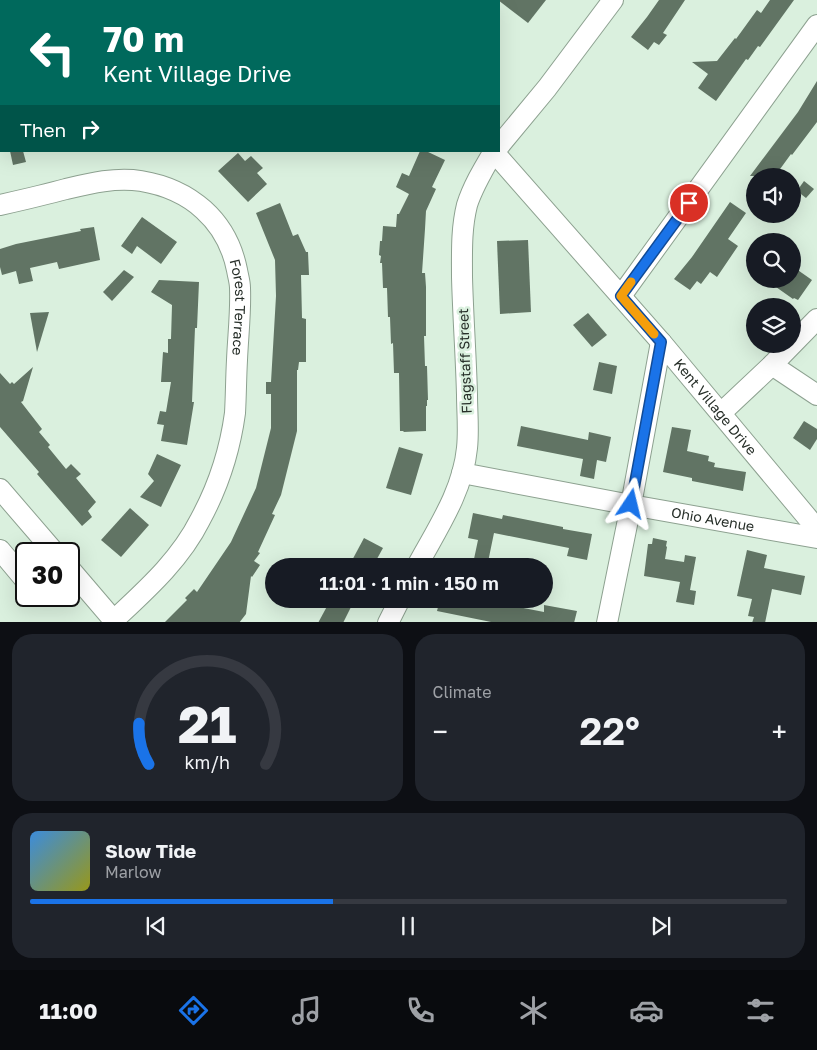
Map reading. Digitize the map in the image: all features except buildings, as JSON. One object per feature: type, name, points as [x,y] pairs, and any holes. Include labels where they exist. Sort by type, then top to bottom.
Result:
[{"type":"street","name":"Flagstaff Street","points":[[500,144],[547,88],[613,0]]},
{"type":"street","points":[[621,296],[817,25]]},
{"type":"street","name":"Flagstaff Street","points":[[421,558],[452,500],[462,473],[467,449],[462,226],[474,186],[494,152]]},
{"type":"street","name":"Kent Village Drive","points":[[497,152],[661,342],[817,529]]},
{"type":"street","name":"Forest Terrace","points":[[0,205],[116,179],[140,181],[185,195],[204,210],[216,221],[235,259],[240,287],[234,413],[227,451],[216,487],[200,522],[175,559],[115,621]]},
{"type":"street","points":[[721,413],[817,319]]},
{"type":"street","points":[[607,622],[661,342]]},
{"type":"street","points":[[772,365],[817,395]]},
{"type":"street","name":"Ohio Avenue","points":[[462,473],[817,538]]},
{"type":"street","points":[[0,488],[46,542]]},
{"type":"street","points":[[0,550],[15,568]]},
{"type":"street","points":[[80,582],[115,621]]},
{"type":"street","points":[[388,622],[395,608]]},
{"type":"slow traffic","points":[[631,282],[621,296],[654,334]]},
{"type":"route","points":[[631,504],[661,342],[621,296],[689,203]]}]
